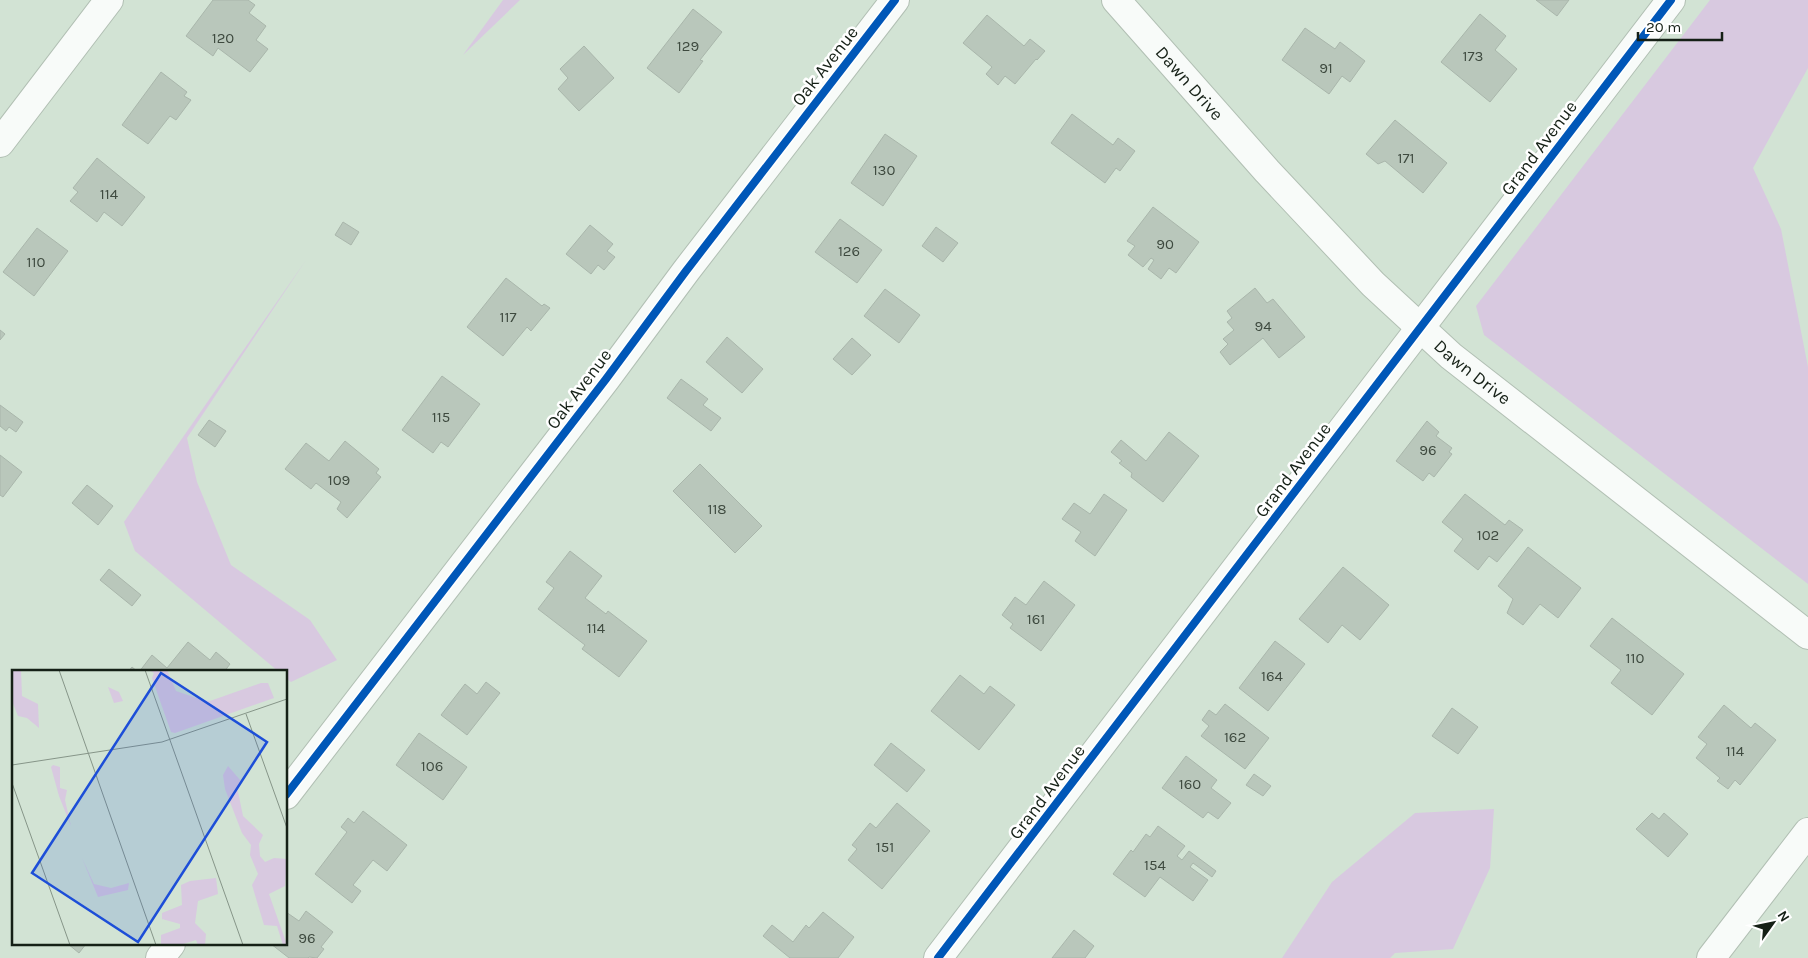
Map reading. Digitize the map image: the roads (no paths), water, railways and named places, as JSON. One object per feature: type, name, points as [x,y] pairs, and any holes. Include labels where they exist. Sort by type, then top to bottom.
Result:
[{"type":"street","points":[[0,144],[109,0]]},
{"type":"street","name":"Oak Avenue","points":[[288,791],[895,0]]},
{"type":"street","name":"Dawn Drive","points":[[1116,0],[1267,171],[1373,284],[1451,356],[1808,636]]},
{"type":"street","name":"Grand Avenue","points":[[938,958],[1422,328],[1671,0]]},
{"type":"street","points":[[1711,958],[1808,832]]},
{"type":"street","points":[[160,958],[169,946]]}]
